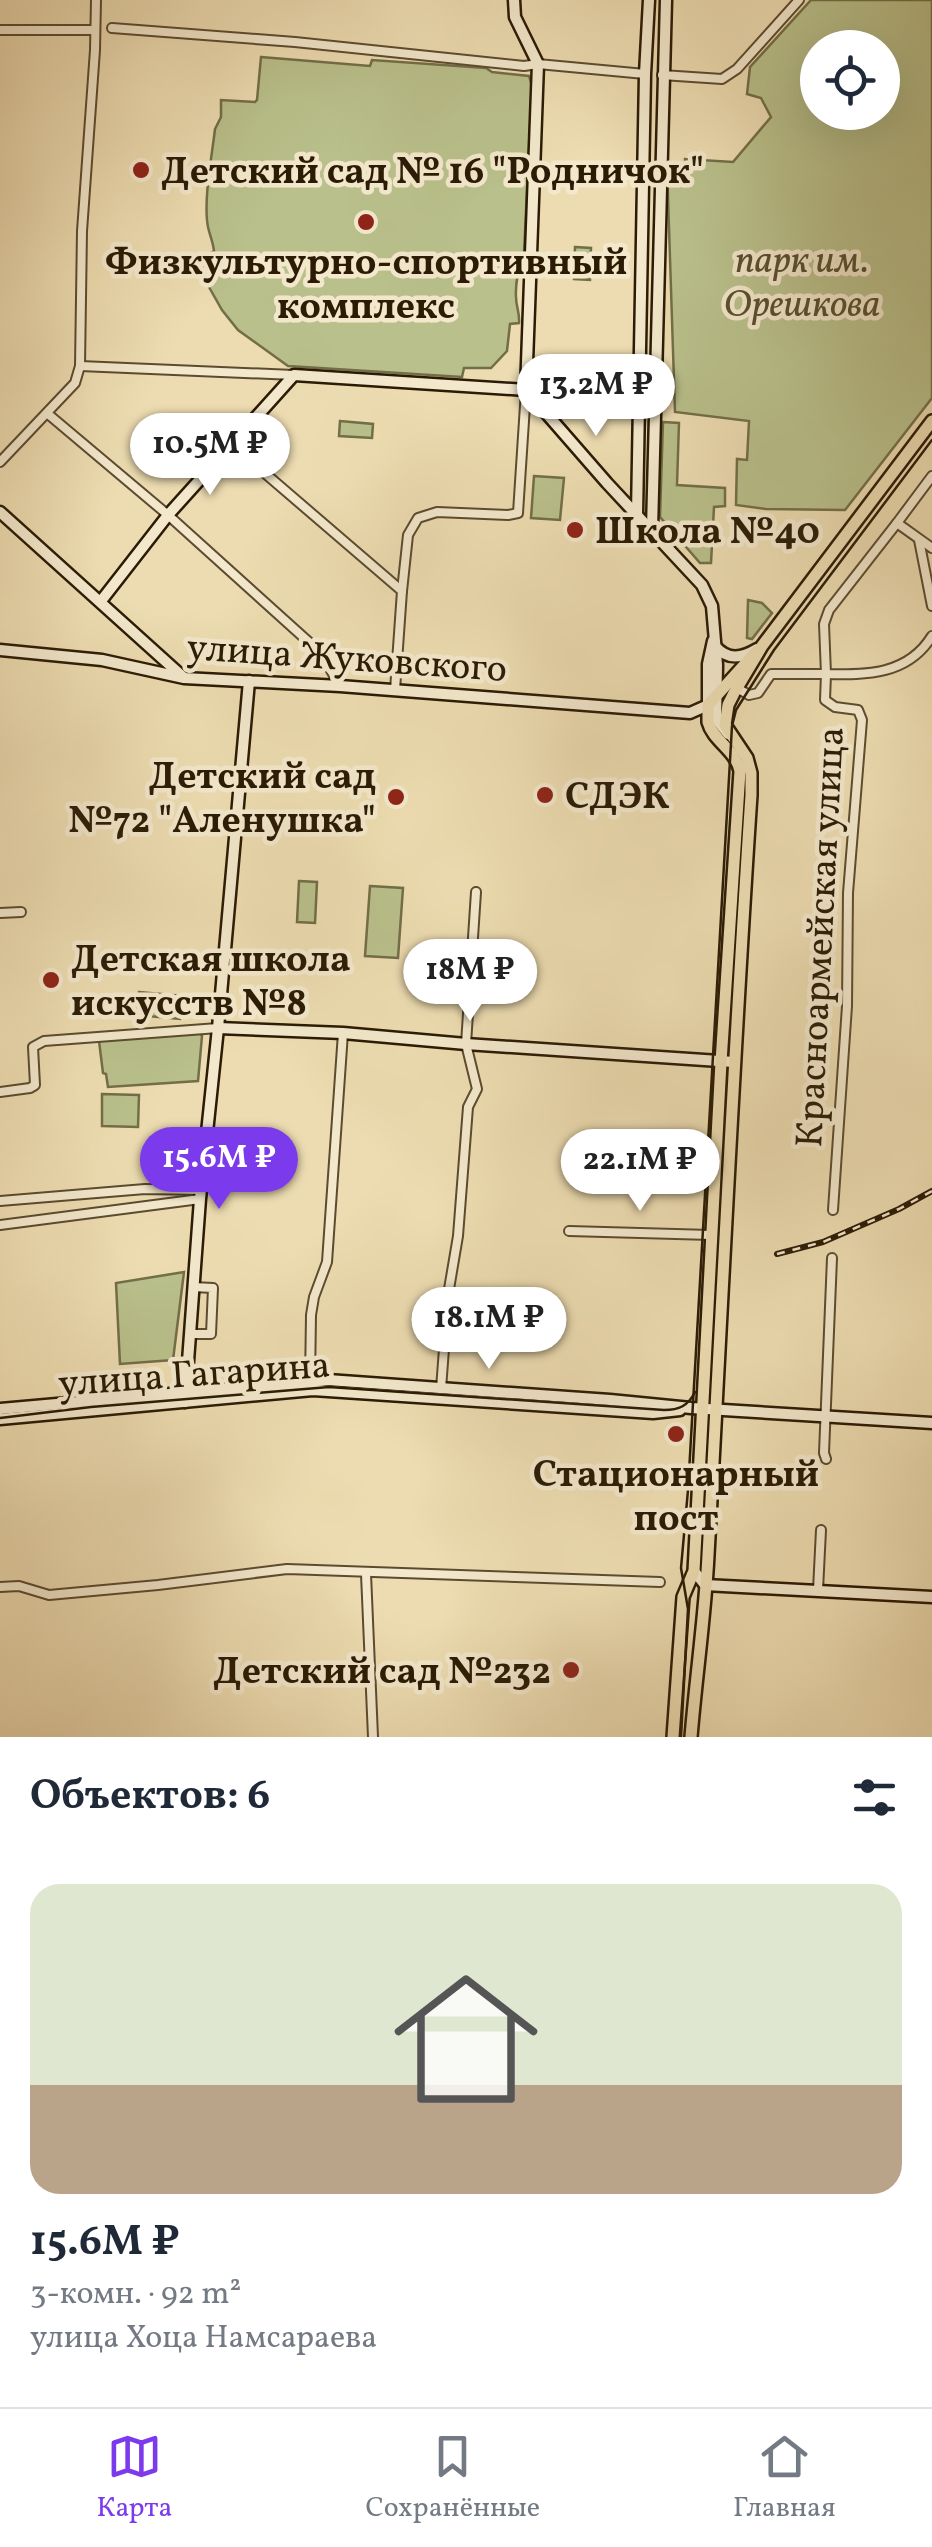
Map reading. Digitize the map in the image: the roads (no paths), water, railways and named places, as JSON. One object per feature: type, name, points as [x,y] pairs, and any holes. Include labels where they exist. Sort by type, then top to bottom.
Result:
[{"type":"main road","points":[[691,1737],[705,1585],[703,1409],[727,1224],[727,1062],[740,771],[733,753],[708,721],[712,700],[762,646],[932,421]]},
{"type":"main road","points":[[673,1737],[683,1598],[694,1571],[712,1236],[751,784],[746,758],[727,731],[725,720],[728,705],[762,646]]},
{"type":"street","points":[[0,462],[75,383],[80,366],[82,231],[96,0]]},
{"type":"street","points":[[395,690],[408,535],[418,518],[437,512],[518,513],[538,64],[515,17],[514,0]]},
{"type":"street","points":[[650,0],[640,390],[652,529]]},
{"type":"street","points":[[637,514],[654,391],[666,0]]},
{"type":"street","points":[[662,75],[722,79],[737,68],[799,0]]},
{"type":"street","points":[[112,28],[646,74]]},
{"type":"street","points":[[0,30],[95,30]]},
{"type":"street","points":[[643,235],[658,236]]},
{"type":"street","points":[[80,366],[526,390],[692,572],[710,600],[717,666],[712,700],[716,719],[731,736]]},
{"type":"street","points":[[101,601],[168,515],[294,375]]},
{"type":"street","points":[[640,390],[654,391]]},
{"type":"street","points":[[48,414],[168,515],[321,653],[340,686]]},
{"type":"street","points":[[232,444],[402,590]]},
{"type":"street","points":[[932,476],[829,610],[824,624],[826,674],[865,674],[901,666],[916,656],[932,636]]},
{"type":"street","points":[[0,512],[184,678]]},
{"type":"street","points":[[897,523],[932,548]]},
{"type":"street","points":[[919,540],[932,606]]},
{"type":"street","points":[[714,641],[718,650],[733,657],[745,656],[762,646]]},
{"type":"street","name":"улица Жуковского","points":[[0,650],[102,660],[184,678],[690,713]]},
{"type":"street","name":"Красноармейская улица","points":[[737,688],[749,695],[758,693],[771,674],[826,674],[825,700],[834,707],[858,710],[862,720],[848,893],[834,1210]]},
{"type":"street","points":[[186,1398],[200,1194],[248,681]]},
{"type":"street","points":[[690,713],[712,700]]},
{"type":"street","points":[[690,713],[702,718],[712,730]]},
{"type":"street","points":[[441,1389],[468,1107],[477,1089],[466,1044],[476,892]]},
{"type":"street","points":[[0,914],[21,912]]},
{"type":"street","points":[[0,1092],[35,1085],[33,1047],[44,1041],[218,1028],[343,1033],[727,1062]]},
{"type":"street","points":[[310,1381],[309,1335],[314,1297],[327,1262],[343,1033]]},
{"type":"street","points":[[0,1201],[145,1189],[200,1194]]},
{"type":"street","points":[[0,1225],[200,1194]]},
{"type":"street","points":[[569,1231],[712,1236]]},
{"type":"street","points":[[826,1459],[832,1258]]},
{"type":"street","points":[[190,1334],[210,1334],[213,1288],[193,1288]]},
{"type":"street","name":"улица Гагарина","points":[[0,1419],[310,1381],[932,1423]]},
{"type":"street","name":"улица Гагарина","points":[[0,1409],[336,1390],[653,1413],[703,1409]]},
{"type":"street","points":[[818,1590],[821,1530]]},
{"type":"street","points":[[0,1587],[19,1586],[49,1595],[287,1569],[660,1582]]},
{"type":"street","points":[[694,1571],[705,1585],[932,1597]]},
{"type":"street","points":[[366,1574],[373,1737]]},
{"type":"tram line","points":[[681,1737],[688,1609],[681,1568],[732,726],[736,710],[774,650],[932,440]]},
{"type":"tram line","points":[[0,1418],[329,1387],[664,1410],[682,1406],[695,1392]]},
{"type":"railway","points":[[777,1254],[823,1242],[932,1191]]},
{"type":"place","name":"Детский сад № 16 \"Родничок\"","points":[[141,170]]},
{"type":"place","name":"Физкультурно-спортивный комплекс","points":[[366,222]]},
{"type":"place","name":"Школа №40","points":[[575,530]]},
{"type":"place","name":"СДЭК","points":[[545,795]]},
{"type":"place","name":"Детский сад №72 \"Аленушка\"","points":[[396,797]]},
{"type":"place","name":"Детская школа искусств №8","points":[[51,980]]},
{"type":"place","name":"Стационарный пост","points":[[676,1434]]},
{"type":"place","name":"Детский сад №232","points":[[571,1670]]},
{"type":"park label","name":"парк им. Орешкова","points":[[802,281]]}]
